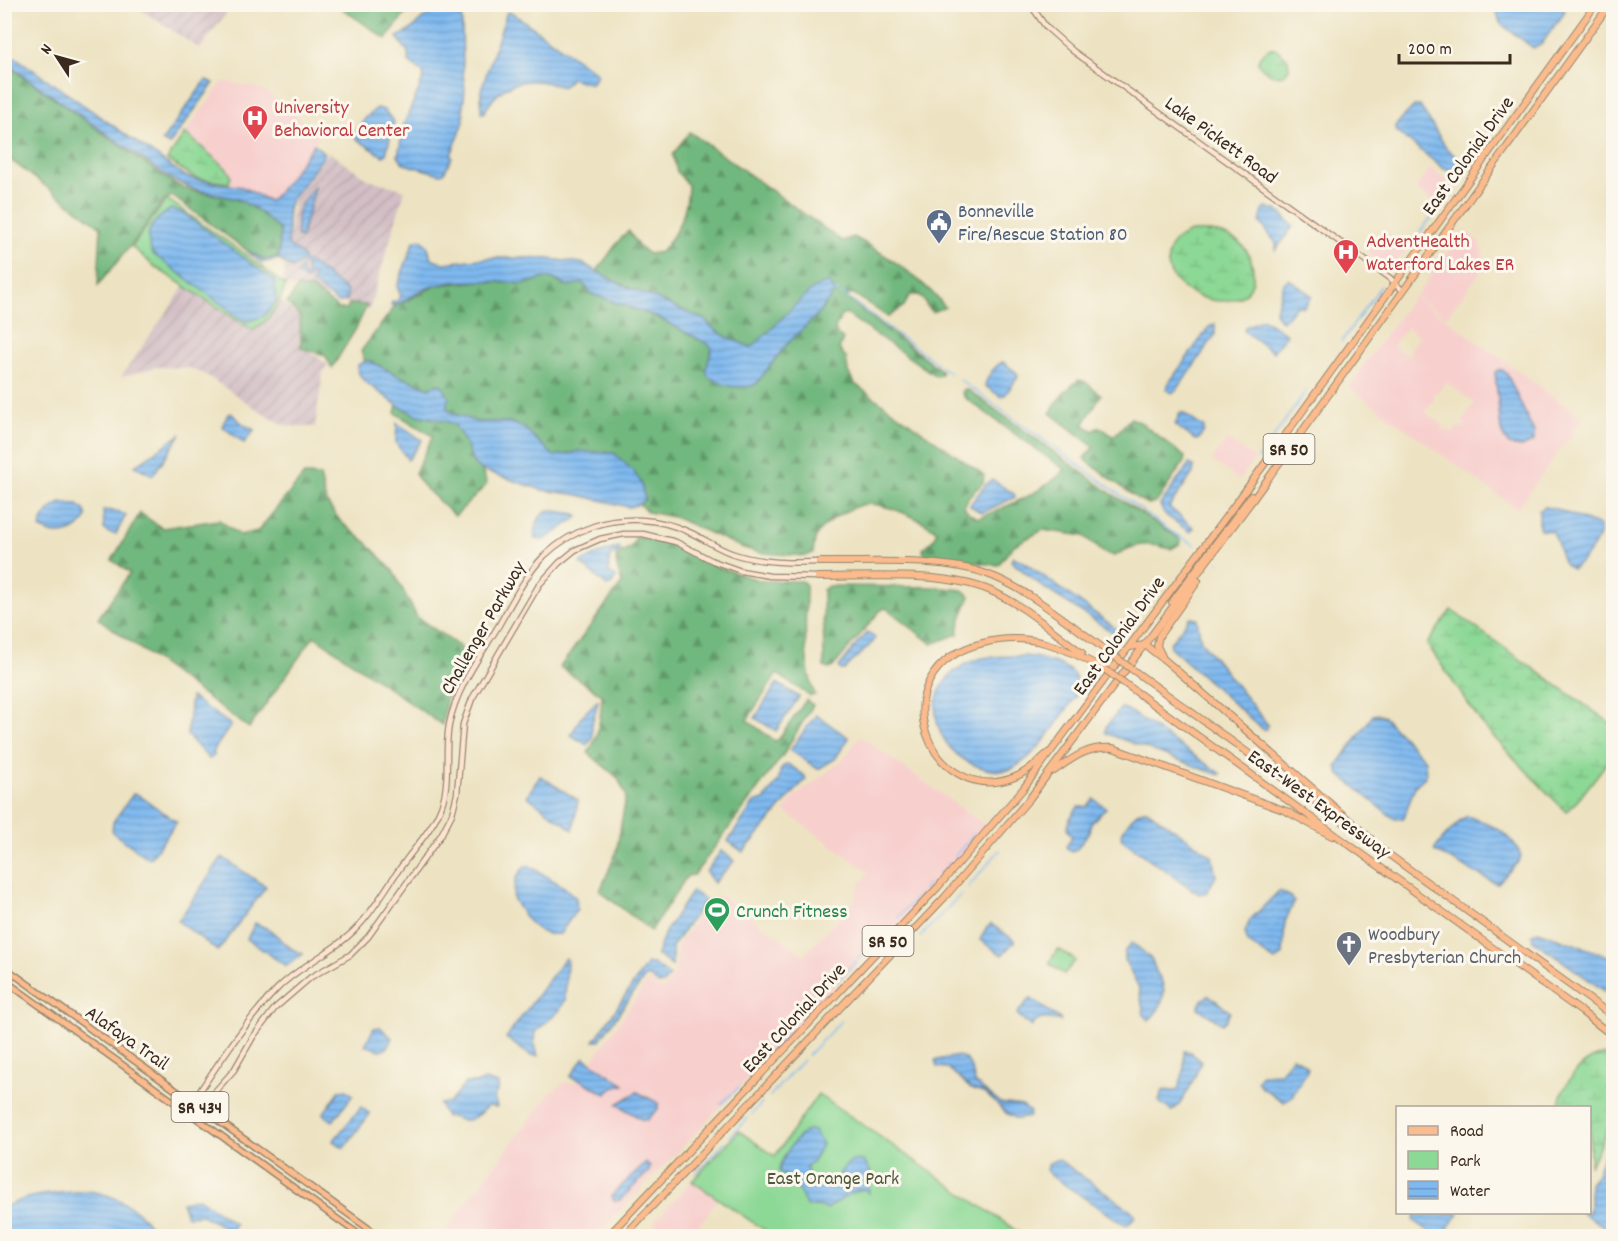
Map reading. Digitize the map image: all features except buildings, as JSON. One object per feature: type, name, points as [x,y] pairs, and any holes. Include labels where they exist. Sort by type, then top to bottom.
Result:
[{"type":"highway","name":"East Colonial Drive","points":[[624,1236],[964,876],[1049,775],[1226,536],[1610,4]]},
{"type":"highway","name":"East Colonial Drive","points":[[608,1236],[962,862],[1059,742],[1301,413],[1594,7]]},
{"type":"highway","points":[[1594,7],[1594,28]]},
{"type":"highway","points":[[1444,215],[1446,232]]},
{"type":"highway","points":[[1301,413],[1300,421],[1303,430]]},
{"type":"highway","points":[[1152,635],[1160,618],[1251,496]]},
{"type":"highway","points":[[1166,661],[1158,649],[1159,636],[1184,602],[1226,536]]},
{"type":"highway","name":"Challenger Parkway","points":[[819,562],[952,565],[982,572],[1014,586]]},
{"type":"highway","name":"Challenger Parkway","points":[[818,577],[950,580],[979,586],[1005,598]]},
{"type":"highway","name":"East-West Expressway","points":[[1014,586],[1614,1017]]},
{"type":"highway","name":"East-West Expressway","points":[[1005,598],[1614,1037]]},
{"type":"highway","points":[[1059,742],[1031,768],[1010,778],[982,781],[962,774],[942,761],[928,740],[922,712],[927,688],[936,671],[952,656],[971,646],[1002,639],[1028,639],[1057,646],[1104,669]]},
{"type":"highway","points":[[1127,649],[1144,645],[1166,661],[1369,835],[1375,844]]},
{"type":"highway","points":[[1049,775],[1086,750],[1103,747],[1123,750],[1301,818],[1375,863]]},
{"type":"highway","points":[[759,1093],[757,1087],[762,1074]]},
{"type":"highway","points":[[748,1105],[752,1095],[751,1086]]},
{"type":"main road","name":"Lake Pickett Road","points":[[1030,4],[1046,27],[1073,51],[1403,291]]},
{"type":"main road","name":"Challenger Parkway","points":[[187,1110],[255,1012],[279,987],[346,938],[364,921],[442,807],[448,727],[459,692],[528,577],[551,550],[569,537],[595,526],[639,520],[680,528],[723,550],[751,559],[819,562]]},
{"type":"main road","name":"Challenger Parkway","points":[[194,1115],[234,1070],[259,1028],[275,1008],[311,977],[350,955],[364,942],[441,835],[452,814],[457,794],[463,723],[472,699],[539,585],[559,562],[575,550],[600,539],[618,535],[643,534],[676,542],[713,561],[741,571],[767,576],[818,577]]},
{"type":"main road","name":"Alafaya Trail","points":[[4,967],[379,1236]]},
{"type":"main road","name":"Alafaya Trail","points":[[4,980],[361,1236]]},
{"type":"main road","points":[[11,984],[23,987],[28,984]]},
{"type":"main road","points":[[22,993],[28,990],[37,991]]},
{"type":"main road","points":[[308,1197],[319,1199],[326,1197]]},
{"type":"main road","points":[[319,1205],[326,1203],[337,1205]]},
{"type":"shaded area","points":[[134,5],[232,5],[200,49]]},
{"type":"shaded area","name":"University Behavioral Center","points":[[223,81],[262,89],[291,110],[319,138],[279,192],[269,201],[248,189],[229,183],[231,176],[227,169],[185,133]]},
{"type":"shaded area","points":[[329,152],[368,179],[405,190],[369,310],[283,284],[294,199]]},
{"type":"shaded area","points":[[1430,168],[1453,185],[1438,205],[1415,189]]},
{"type":"shaded area","points":[[1464,230],[1480,242],[1483,254],[1480,272],[1446,317],[1416,296]]},
{"type":"shaded area","points":[[1384,231],[1407,248],[1391,270],[1368,253]]},
{"type":"shaded area","points":[[189,280],[279,299],[301,318],[299,344],[328,365],[323,372],[315,427],[288,426],[270,418],[206,375],[189,368],[156,367],[121,377]]},
{"type":"shaded area","points":[[1414,296],[1583,418],[1517,509],[1348,387]],"holes":[[[1407,327],[1419,337],[1408,353],[1410,357],[1393,346]],[[1446,382],[1474,403],[1462,421],[1466,424],[1463,429],[1458,426],[1453,433],[1448,429],[1446,432],[1441,429],[1443,425],[1425,412],[1435,397],[1433,396],[1435,392],[1438,393]]]},
{"type":"shaded area","points":[[1227,439],[1255,459],[1239,480],[1212,460]]},
{"type":"shaded area","points":[[860,736],[989,828],[923,901],[833,987],[822,1002],[596,1236],[441,1236],[549,1094],[565,1082],[577,1083],[648,980],[663,990],[676,970],[677,947],[711,898],[721,896],[804,955],[855,900],[860,885],[869,872],[784,811],[795,796],[842,761]]},
{"type":"shaded area","points":[[692,1181],[718,1199],[691,1236],[673,1236],[653,1223]]},
{"type":"green space","points":[[337,5],[412,5],[386,39]]},
{"type":"green space","points":[[1270,48],[1275,48],[1288,59],[1289,68],[1284,75],[1269,73],[1258,63],[1260,56]]},
{"type":"green space","points":[[4,63],[175,184],[238,200],[256,209],[280,230],[279,257],[268,261],[248,251],[172,196],[164,200],[136,239],[98,285],[101,227],[5,156]]},
{"type":"green space","points":[[690,132],[842,241],[854,237],[891,259],[915,277],[945,307],[932,312],[919,295],[910,295],[904,306],[888,317],[854,294],[846,298],[942,371],[936,376],[846,314],[841,316],[835,329],[843,339],[839,349],[846,358],[848,372],[855,384],[984,475],[983,483],[969,496],[964,507],[970,514],[978,518],[1013,503],[1045,486],[1065,470],[964,397],[962,393],[964,389],[1112,494],[1179,538],[1181,543],[1171,549],[1155,545],[1135,546],[1114,556],[1103,552],[1084,536],[1043,530],[1014,545],[998,565],[989,564],[924,554],[923,549],[933,540],[937,531],[904,513],[868,504],[848,510],[826,525],[816,537],[813,553],[806,556],[760,553],[741,547],[674,517],[648,512],[639,504],[645,499],[620,459],[608,452],[578,451],[554,456],[524,428],[509,422],[476,422],[448,411],[437,384],[429,388],[370,361],[365,361],[361,351],[395,306],[437,285],[481,281],[524,284],[551,278],[563,285],[583,283],[592,294],[657,317],[708,344],[712,350],[756,384],[786,345],[820,312],[751,347],[720,333],[705,320],[599,273],[598,269],[629,231],[638,246],[649,254],[661,252],[672,237],[684,212],[688,185],[677,172],[673,155]]},
{"type":"green space","points":[[185,133],[227,169],[231,176],[229,183],[195,178],[167,160]]},
{"type":"green space","points":[[167,199],[286,286],[273,312],[259,326],[252,330],[155,267],[132,247]]},
{"type":"green space","points":[[1191,232],[1223,234],[1243,246],[1252,262],[1253,269],[1253,279],[1247,292],[1236,299],[1222,301],[1206,299],[1178,284],[1170,271],[1168,257],[1170,248],[1175,241]]},
{"type":"green space","points":[[298,287],[312,289],[339,309],[347,309],[349,304],[367,305],[357,327],[332,368],[325,355],[301,348],[300,316],[287,303]]},
{"type":"green space","points":[[1078,380],[1084,381],[1101,395],[1083,425],[1094,431],[1098,427],[1114,436],[1131,418],[1140,422],[1185,457],[1184,462],[1156,503],[1148,504],[1138,499],[1088,462],[1084,458],[1094,447],[1050,413],[1062,395]]},
{"type":"green space","points":[[397,405],[414,414],[455,425],[466,444],[473,463],[482,470],[487,484],[455,516],[421,484],[415,473],[433,436],[395,413]]},
{"type":"green space","points":[[304,475],[320,476],[326,502],[341,522],[367,543],[393,571],[417,617],[460,647],[466,663],[448,690],[442,725],[314,636],[249,728],[98,618],[130,573],[112,560],[140,513],[162,528],[219,520],[240,535],[258,531]]},
{"type":"green space","points":[[636,537],[666,541],[720,568],[762,581],[802,581],[806,585],[806,655],[815,695],[810,696],[777,674],[747,720],[775,741],[779,739],[806,700],[813,705],[783,755],[694,875],[687,876],[651,931],[600,891],[616,853],[626,796],[618,778],[588,753],[597,733],[602,695],[560,667],[622,583],[616,556],[632,546]]},
{"type":"green space","points":[[828,586],[935,587],[962,590],[970,596],[960,621],[958,634],[932,644],[886,608],[881,610],[830,669],[824,667],[823,590]]},
{"type":"green space","points":[[1451,610],[1613,725],[1613,745],[1610,749],[1613,755],[1566,812],[1485,728],[1427,644]]},
{"type":"green space","points":[[1058,949],[1075,961],[1064,974],[1050,964]]},
{"type":"green space","points":[[1605,1055],[1613,1071],[1613,1118],[1591,1164],[1591,1106],[1558,1106],[1564,1090],[1574,1074],[1596,1057]]},
{"type":"green space","name":"East Orange Park","points":[[818,1094],[1024,1236],[773,1236],[692,1181],[739,1131],[775,1156]]},
{"type":"water","points":[[1495,5],[1561,5],[1565,11],[1541,45],[1533,48],[1500,23]]},
{"type":"water","points":[[447,9],[458,13],[462,18],[464,122],[452,157],[444,173],[440,174],[404,164],[398,156],[404,124],[424,77],[423,73],[409,62],[408,52],[397,37],[409,31],[427,15]]},
{"type":"water","points":[[507,12],[514,14],[598,74],[591,84],[571,78],[563,87],[539,81],[517,83],[499,93],[484,113],[481,113],[481,90]]},
{"type":"water","points":[[15,57],[185,176],[193,179],[242,187],[269,201],[279,192],[314,144],[324,153],[324,156],[292,199],[288,208],[288,243],[302,255],[304,261],[313,265],[347,291],[347,300],[338,303],[312,283],[314,276],[312,274],[307,280],[297,274],[301,268],[302,273],[307,275],[306,266],[301,262],[292,268],[278,259],[261,263],[247,251],[264,260],[279,257],[280,230],[256,209],[237,199],[194,189],[173,180],[25,77],[5,60],[5,58]]},
{"type":"water","points":[[206,80],[214,83],[169,145],[162,141]]},
{"type":"water","points":[[1414,106],[1420,106],[1447,149],[1458,158],[1459,162],[1450,170],[1444,169],[1396,131],[1396,125]]},
{"type":"water","points":[[377,108],[384,110],[394,122],[386,154],[383,156],[355,138],[360,126]]},
{"type":"water","points":[[314,187],[301,238],[297,237],[299,210]]},
{"type":"water","points":[[1266,208],[1277,210],[1293,226],[1276,250],[1276,243],[1260,222]]},
{"type":"water","points":[[171,209],[182,212],[275,281],[276,302],[264,316],[246,322],[153,254],[148,240],[150,228],[158,218]]},
{"type":"water","points":[[420,239],[429,250],[431,258],[444,263],[489,258],[540,258],[582,263],[614,281],[705,320],[720,333],[751,347],[811,290],[828,283],[835,291],[820,312],[786,345],[756,384],[744,387],[732,386],[708,376],[706,370],[712,348],[708,344],[657,317],[592,294],[583,283],[568,286],[551,278],[524,284],[455,282],[423,290],[395,306],[391,305],[401,296],[397,287],[414,241]]},
{"type":"water","points":[[1289,279],[1312,296],[1304,307],[1296,306],[1283,321],[1275,312],[1284,283]]},
{"type":"water","points":[[1263,319],[1287,334],[1273,352],[1244,331],[1245,327]]},
{"type":"water","points":[[1215,324],[1215,335],[1177,390],[1171,393],[1166,389],[1168,384],[1209,327]]},
{"type":"water","points":[[370,361],[429,388],[437,384],[442,385],[449,397],[448,411],[476,422],[509,422],[524,428],[554,456],[578,451],[614,453],[641,482],[645,499],[629,507],[578,495],[542,490],[482,470],[473,463],[466,444],[455,425],[414,414],[397,405],[363,380],[357,370],[358,365]]},
{"type":"water","points":[[1003,362],[1017,373],[1018,377],[1001,397],[985,386],[991,372]]},
{"type":"water","points":[[1499,370],[1507,374],[1534,432],[1534,441],[1522,447],[1509,445],[1501,430],[1495,372]]},
{"type":"water","points":[[231,413],[244,425],[255,430],[244,443],[222,426],[228,414]]},
{"type":"water","points":[[1180,413],[1204,428],[1199,439],[1195,440],[1175,425]]},
{"type":"water","points":[[397,423],[422,440],[408,460],[396,443]]},
{"type":"water","points":[[181,434],[153,475],[135,466]]},
{"type":"water","points":[[1189,464],[1194,466],[1193,473],[1169,507],[1194,528],[1190,532],[1164,514],[1160,505]]},
{"type":"water","points":[[993,480],[1015,497],[982,513],[970,506],[971,503],[987,483]]},
{"type":"water","points":[[61,503],[77,504],[85,511],[87,517],[83,523],[72,531],[60,534],[40,528],[48,513]]},
{"type":"water","points":[[1545,507],[1600,526],[1598,538],[1591,550],[1572,569],[1563,562],[1555,536],[1551,531],[1541,530],[1539,527],[1539,511]]},
{"type":"water","points":[[103,510],[126,515],[116,534],[104,529]]},
{"type":"water","points":[[549,510],[575,514],[578,517],[544,540],[535,539],[538,522],[542,514]]},
{"type":"water","points":[[619,547],[620,551],[611,556],[609,562],[609,573],[616,577],[612,584],[607,586],[580,563],[595,555]]},
{"type":"water","points":[[1013,557],[1022,561],[1113,626],[1118,633],[1115,634],[1044,588],[1011,561]]},
{"type":"water","points":[[1190,617],[1197,619],[1201,641],[1268,725],[1266,729],[1263,730],[1170,647],[1170,643]]},
{"type":"water","points":[[868,633],[875,638],[874,641],[844,670],[841,670],[839,667]]},
{"type":"water","points":[[1025,656],[1053,662],[1069,671],[1075,677],[1078,685],[1077,695],[1041,745],[1013,768],[1003,771],[986,769],[966,761],[951,748],[941,733],[936,716],[937,698],[945,682],[958,669],[979,659]]},
{"type":"water","points":[[777,683],[799,697],[776,731],[755,718]]},
{"type":"water","points":[[191,697],[231,725],[214,750],[214,756],[209,759],[187,735]]},
{"type":"water","points":[[598,700],[592,723],[592,738],[587,745],[571,735],[581,717]]},
{"type":"water","points":[[1121,708],[1126,709],[1221,774],[1108,734],[1105,732],[1106,727]]},
{"type":"water","points":[[1379,714],[1425,760],[1426,776],[1415,786],[1404,818],[1392,817],[1339,774],[1337,766],[1373,715]]},
{"type":"water","points":[[816,715],[849,738],[835,759],[818,769],[790,750]]},
{"type":"water","points":[[788,764],[806,779],[743,852],[728,841],[754,803],[764,800],[779,780],[783,766]]},
{"type":"water","points":[[540,776],[578,800],[573,830],[527,796]]},
{"type":"water","points":[[133,794],[137,794],[177,822],[148,858],[112,832],[113,822]]},
{"type":"water","points":[[1094,799],[1106,808],[1091,823],[1089,832],[1077,849],[1072,852],[1066,847],[1072,836],[1067,829],[1069,820],[1078,807],[1087,807]]},
{"type":"water","points":[[1143,810],[1147,810],[1212,856],[1216,876],[1207,892],[1199,894],[1124,841],[1121,837],[1126,825]]},
{"type":"water","points":[[1467,816],[1492,826],[1506,835],[1521,856],[1497,884],[1434,851],[1449,832]]},
{"type":"water","points":[[721,851],[734,861],[714,883],[706,872]]},
{"type":"water","points":[[222,857],[266,887],[218,951],[178,921]]},
{"type":"water","points":[[525,866],[530,866],[564,887],[576,898],[577,909],[560,934],[547,934],[535,928],[513,898],[516,878]]},
{"type":"water","points":[[692,891],[705,900],[672,947],[672,966],[657,955],[665,932]]},
{"type":"water","points":[[1279,891],[1290,896],[1294,902],[1285,922],[1283,955],[1275,961],[1248,943],[1245,932],[1250,920]]},
{"type":"water","points":[[255,923],[270,930],[292,949],[303,954],[286,966],[247,939]]},
{"type":"water","points":[[991,924],[1014,940],[1002,955],[980,940]]},
{"type":"water","points":[[1538,931],[1613,958],[1613,997],[1533,940],[1532,935]]},
{"type":"water","points":[[1132,943],[1151,959],[1163,985],[1161,1004],[1149,1020],[1144,1015],[1139,988],[1124,958],[1124,952]]},
{"type":"water","points":[[565,958],[567,959],[565,1000],[559,1011],[535,1032],[534,1041],[538,1056],[531,1056],[506,1038]]},
{"type":"water","points":[[647,964],[653,964],[670,976],[663,984],[659,984],[648,976],[645,977],[599,1041],[594,1041]]},
{"type":"water","points":[[1209,995],[1230,1012],[1222,1024],[1198,1008],[1202,1000]]},
{"type":"water","points":[[1030,998],[1061,1021],[1041,1019],[1031,1027],[1017,1014]]},
{"type":"water","points":[[380,1027],[392,1038],[386,1049],[380,1050],[365,1045],[374,1028]]},
{"type":"water","points":[[1184,1051],[1190,1052],[1201,1061],[1185,1096],[1172,1111],[1159,1102],[1162,1090],[1175,1091],[1178,1089],[1184,1071]]},
{"type":"water","points":[[958,1056],[969,1063],[975,1083],[1000,1103],[1022,1106],[1030,1112],[1029,1117],[1017,1119],[1007,1114],[986,1094],[971,1089],[948,1068],[937,1067],[935,1060]]},
{"type":"water","points":[[584,1057],[624,1085],[613,1088],[606,1094],[581,1080],[570,1077]]},
{"type":"water","points":[[1292,1057],[1308,1068],[1292,1096],[1284,1102],[1261,1087],[1257,1081],[1262,1074],[1281,1073]]},
{"type":"water","points":[[485,1080],[498,1084],[494,1097],[497,1107],[489,1106],[469,1120],[446,1117],[439,1104],[449,1103],[466,1083],[478,1083]]},
{"type":"water","points":[[345,1089],[353,1095],[333,1121],[323,1114],[340,1090]]},
{"type":"water","points":[[637,1092],[658,1103],[658,1109],[647,1120],[641,1119],[617,1104]]},
{"type":"water","points":[[361,1107],[370,1114],[344,1148],[333,1141]]},
{"type":"water","points":[[808,1130],[814,1131],[822,1144],[814,1160],[806,1167],[810,1179],[833,1187],[847,1164],[857,1160],[863,1161],[870,1171],[869,1193],[863,1189],[851,1193],[827,1209],[817,1206],[807,1207],[799,1191],[779,1171],[790,1148]]},
{"type":"water","points":[[1613,1138],[1613,1232],[1584,1214],[1591,1214],[1591,1183],[1597,1174],[1606,1148]]},
{"type":"water","points":[[1058,1159],[1132,1211],[1135,1216],[1130,1223],[1125,1225],[1050,1175],[1046,1170],[1049,1163]]},
{"type":"water","points":[[646,1162],[650,1167],[649,1171],[620,1200],[614,1201],[612,1196],[615,1192]]},
{"type":"water","points":[[88,1191],[109,1196],[128,1205],[144,1218],[156,1236],[5,1236],[5,1207],[35,1196]]},
{"type":"water","points":[[199,1198],[235,1224],[231,1231],[202,1215],[187,1216],[182,1202]]},
{"type":"water","points":[[1416,1214],[1458,1214],[1447,1229],[1458,1236],[1436,1236],[1413,1220]]},
{"type":"waterway","points":[[1456,184],[1462,175]]},
{"type":"waterway","points":[[1442,205],[1448,196]]},
{"type":"waterway","points":[[1420,232],[1434,214]]},
{"type":"waterway","points":[[1341,342],[1381,286]]},
{"type":"waterway","points":[[835,291],[839,291],[950,373]]},
{"type":"waterway","points":[[960,380],[1172,532],[1195,545]]},
{"type":"waterway","points":[[1258,459],[1306,391]]},
{"type":"waterway","points":[[955,856],[974,834]]},
{"type":"waterway","points":[[968,887],[1000,850]]},
{"type":"waterway","points":[[947,865],[950,862]]},
{"type":"waterway","points":[[939,873],[942,870]]},
{"type":"waterway","points":[[924,890],[928,885]]},
{"type":"waterway","points":[[920,937],[962,893]]},
{"type":"waterway","points":[[898,917],[920,894]]},
{"type":"waterway","points":[[835,983],[888,928]]},
{"type":"waterway","points":[[905,952],[914,943]]},
{"type":"waterway","points":[[803,1017],[818,1001]]},
{"type":"waterway","points":[[808,1055],[842,1020]]},
{"type":"waterway","points":[[750,1074],[790,1031]]},
{"type":"waterway","points":[[770,1096],[803,1060]]},
{"type":"waterway","points":[[721,1104],[739,1087]]},
{"type":"waterway","points":[[752,1114],[762,1103]]},
{"type":"waterway","points":[[730,1137],[748,1118]]},
{"type":"waterway","points":[[696,1173],[725,1142]]},
{"type":"place","name":"University Behavioral Center","points":[[255,141]]},
{"type":"place","name":"Bonneville Fire/Rescue Station 80","points":[[939,245]]},
{"type":"place","name":"AdventHealth Waterford Lakes ER","points":[[1346,275]]},
{"type":"place","name":"Crunch Fitness","points":[[717,933]]},
{"type":"place","name":"Woodbury Presbyterian Church","points":[[1349,967]]}]
